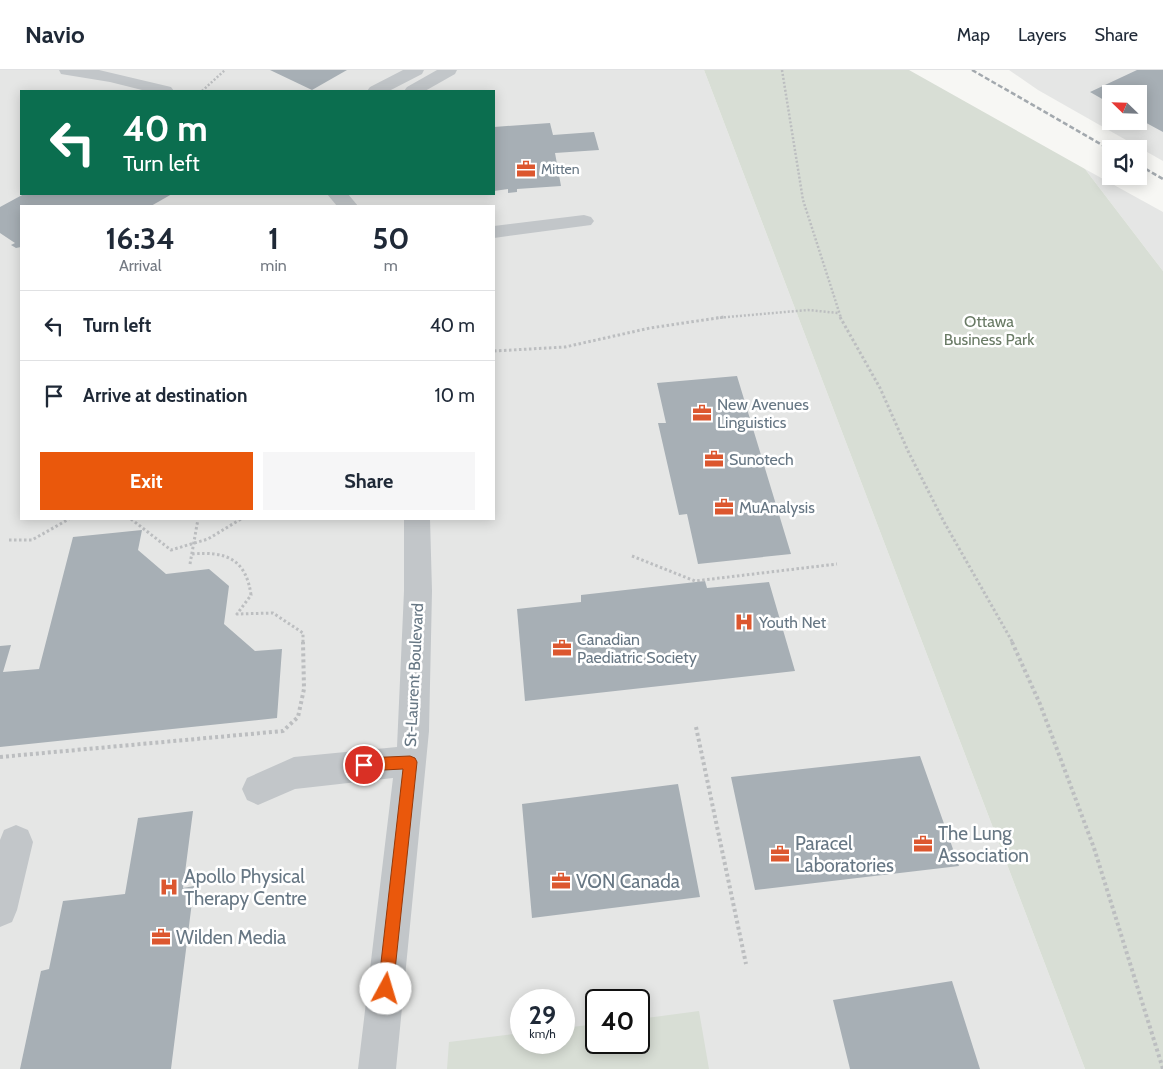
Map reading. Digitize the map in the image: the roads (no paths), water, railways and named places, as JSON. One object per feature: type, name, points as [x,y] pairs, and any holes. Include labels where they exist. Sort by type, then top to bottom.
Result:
[{"type":"street","points":[[67,70],[152,81],[164,90]]},
{"type":"street","points":[[378,90],[416,70]]},
{"type":"street","points":[[415,90],[449,70]]},
{"type":"street","points":[[339,195],[347,205]]},
{"type":"street","points":[[495,232],[584,221]]},
{"type":"street","name":"St-Laurent Boulevard","points":[[377,1069],[414,731],[418,591],[416,520]]},
{"type":"street","points":[[258,789],[294,772],[410,762]]},
{"type":"street","points":[[0,910],[16,842]]},
{"type":"railway","points":[[972,70],[1102,145]]},
{"type":"railway","points":[[1147,170],[1163,179]]},
{"type":"place","name":"Mitten","points":[[526,169]]},
{"type":"place","name":"New Avenues Linguistics","points":[[702,413]]},
{"type":"place","name":"Sunotech","points":[[714,459]]},
{"type":"place","name":"MuAnalysis","points":[[724,507]]},
{"type":"place","name":"Youth Net","points":[[744,622]]},
{"type":"place","name":"Canadian Paediatric Society","points":[[562,648]]},
{"type":"place","name":"The Lung Association","points":[[923,844]]},
{"type":"place","name":"Paracel Laboratories","points":[[780,854]]},
{"type":"place","name":"VON Canada","points":[[561,881]]},
{"type":"place","name":"Apollo Physical Therapy Centre","points":[[169,887]]},
{"type":"place","name":"Wilden Media","points":[[161,937]]},
{"type":"park label","name":"Ottawa Business Park","points":[[989,330]]}]
